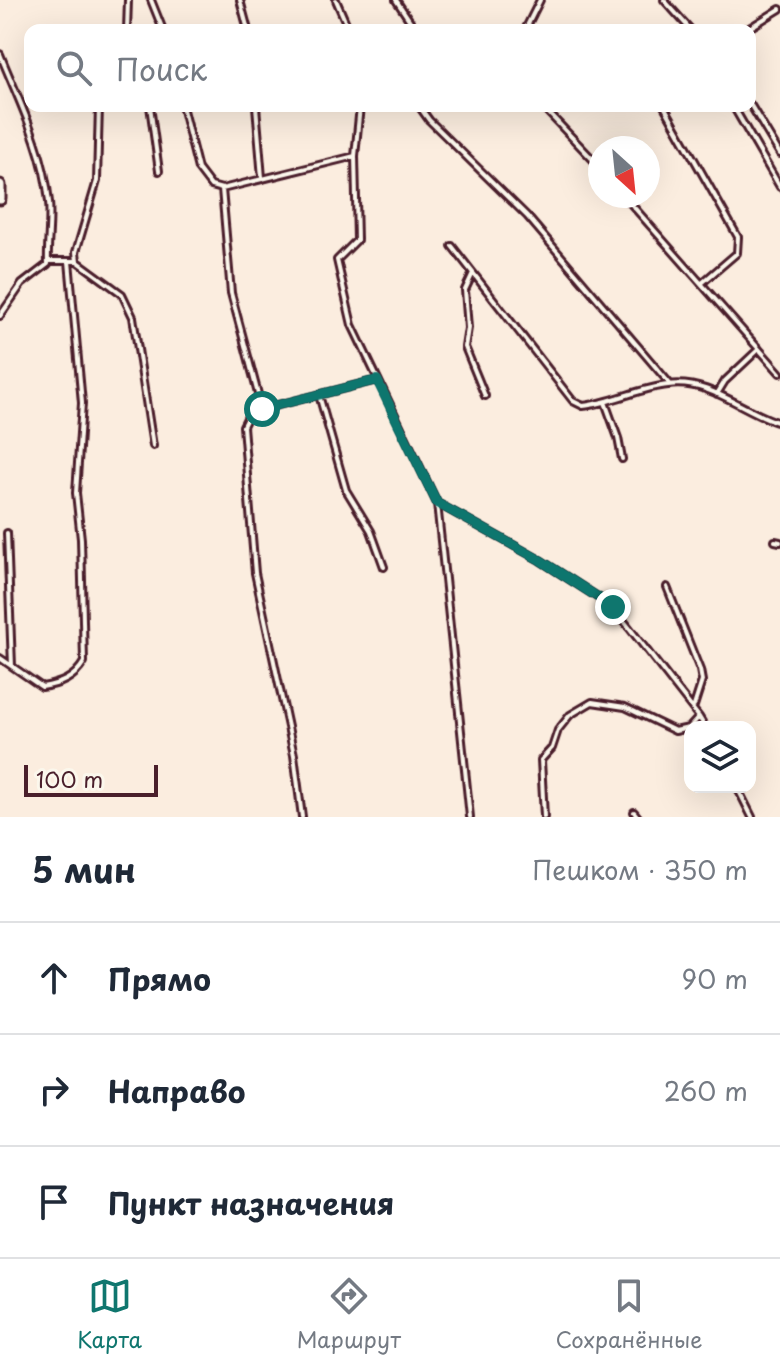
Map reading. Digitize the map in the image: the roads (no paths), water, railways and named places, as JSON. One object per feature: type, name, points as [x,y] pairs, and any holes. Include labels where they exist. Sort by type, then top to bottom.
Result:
[{"type":"street","points":[[0,185],[0,199]]},
{"type":"lane","points":[[127,24],[128,0]]},
{"type":"lane","points":[[151,0],[161,24]]},
{"type":"lane","points":[[240,0],[246,24]]},
{"type":"lane","points":[[336,0],[346,24]]},
{"type":"lane","points":[[396,0],[412,24]]},
{"type":"lane","points":[[528,24],[540,0]]},
{"type":"lane","points":[[664,0],[686,24]]},
{"type":"lane","points":[[756,24],[780,9]]},
{"type":"lane","points":[[0,54],[39,152],[49,201],[48,261]]},
{"type":"lane","points":[[77,261],[76,252],[97,181],[99,112]]},
{"type":"lane","points":[[151,112],[159,171]]},
{"type":"lane","points":[[184,112],[201,178],[206,184],[222,189],[355,156]]},
{"type":"lane","points":[[256,112],[262,178]]},
{"type":"lane","points":[[359,112],[355,156],[357,240],[339,257],[338,272],[352,325],[437,503],[470,817]]},
{"type":"lane","points":[[423,112],[527,216],[670,384]]},
{"type":"lane","points":[[548,112],[588,154]]},
{"type":"lane","points":[[667,112],[738,237],[737,253],[702,283]]},
{"type":"lane","points":[[736,112],[780,187]]},
{"type":"lane","points":[[755,112],[780,154]]},
{"type":"lane","points":[[222,189],[231,293],[262,409]]},
{"type":"lane","points":[[635,208],[780,373]]},
{"type":"lane","points":[[452,246],[573,401],[583,406],[670,384],[717,394],[780,423]]},
{"type":"lane","points":[[0,316],[22,284],[48,261],[77,261],[122,294],[133,317],[153,446]]},
{"type":"lane","points":[[0,658],[42,687],[60,684],[75,675],[84,662],[82,552],[76,493],[82,403],[69,261]]},
{"type":"lane","points":[[473,273],[465,290],[468,328],[465,347],[485,396]]},
{"type":"lane","points":[[717,394],[725,381],[760,348]]},
{"type":"lane","points":[[302,817],[294,755],[255,573],[243,426],[248,416],[262,409],[377,380]]},
{"type":"lane","points":[[319,395],[346,490],[371,531],[384,567]]},
{"type":"lane","points":[[605,402],[622,459]]},
{"type":"lane","points":[[437,503],[540,560],[613,607],[694,706],[701,721]]},
{"type":"lane","points":[[7,533],[12,666]]},
{"type":"lane","points":[[667,587],[700,670],[702,681],[694,706]]},
{"type":"lane","points":[[544,817],[541,760],[552,748],[558,730],[570,715],[592,702],[625,707],[675,731],[689,728],[699,717]]},
{"type":"lane","points":[[740,793],[752,817]]},
{"type":"lane","points":[[634,812],[638,817]]}]
